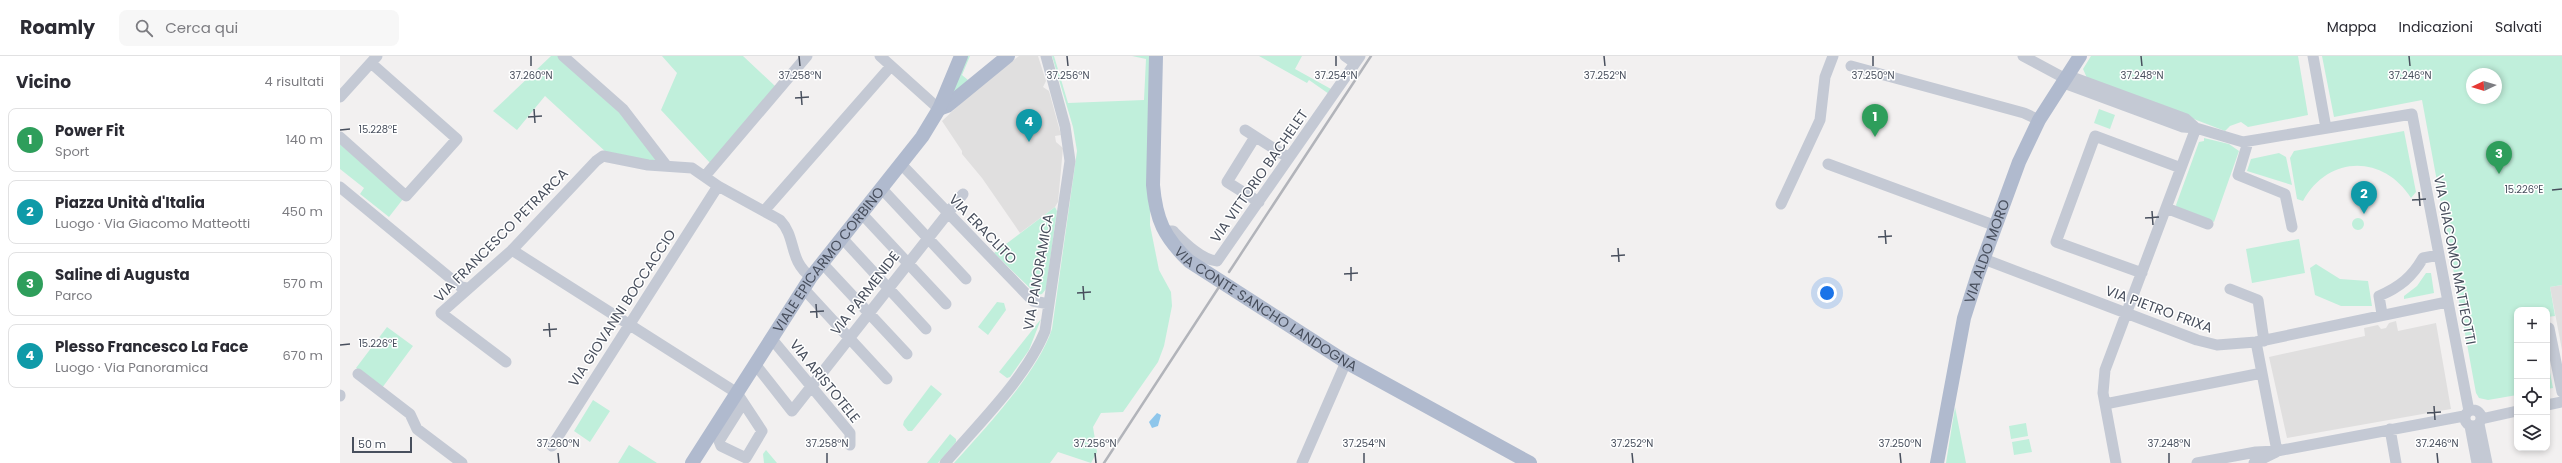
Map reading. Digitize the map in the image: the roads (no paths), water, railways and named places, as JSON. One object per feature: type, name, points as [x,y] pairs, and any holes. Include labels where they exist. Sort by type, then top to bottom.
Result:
[{"type":"main road","name":"VIALE EPICARMO CORBINO","points":[[692,463],[740,398],[755,364],[807,283],[882,189],[940,110],[961,56]]},
{"type":"main road","points":[[940,110],[947,106],[1008,56]]},
{"type":"main road","name":"VIA CONTE SANCHO LANDOGNA","points":[[1156,56],[1153,186],[1155,207],[1164,231],[1172,245],[1189,261],[1346,362],[1530,463]]},
{"type":"main road","name":"VIA ALDO MORO","points":[[1937,463],[1964,318],[1984,259],[2019,162],[2039,120],[2080,56]]},
{"type":"street","points":[[563,56],[623,109],[666,165],[692,168],[718,186],[764,211],[785,226],[800,269],[807,283],[849,338],[887,379]]},
{"type":"street","points":[[705,176],[807,56]]},
{"type":"street","points":[[880,56],[940,110]]},
{"type":"street","name":"VIA PANORAMICA","points":[[945,463],[1012,383],[1040,344],[1045,331],[1070,161],[1065,126],[1046,56]]},
{"type":"street","points":[[1345,56],[1358,59]]},
{"type":"street","points":[[1780,204],[1820,120],[1825,78],[1833,56]]},
{"type":"street","points":[[2023,56],[2066,79],[2183,127],[2196,128],[2232,140],[2248,142],[2326,128],[2313,56]]},
{"type":"street","points":[[340,97],[374,59],[457,139],[406,196],[340,137]]},
{"type":"street","name":"VIA VITTORIO BACHELET","points":[[1164,231],[1173,231],[1187,245],[1212,261],[1217,261],[1358,59]]},
{"type":"street","points":[[764,211],[891,66]]},
{"type":"street","points":[[1851,66],[2024,113],[2039,120]]},
{"type":"street","name":"VIA GIACOMO MATTEOTTI","points":[[2326,128],[2412,114],[2447,302],[2473,419],[2487,463]]},
{"type":"street","points":[[2116,463],[2105,404],[2103,383],[2105,370],[2196,128]]},
{"type":"street","points":[[1245,130],[1289,158]]},
{"type":"street","points":[[1255,136],[1227,182],[1259,202]]},
{"type":"street","points":[[2142,273],[2056,242],[2092,144],[2095,136],[2181,168]]},
{"type":"street","points":[[2248,142],[2238,175],[2285,194],[2292,227]]},
{"type":"street","name":"VIA FRANCESCO PETRARCA","points":[[506,362],[442,313],[467,288],[512,250],[596,161],[603,156],[648,165],[666,165]]},
{"type":"street","name":"VIA ERACLITO","points":[[901,164],[1033,301],[1049,304]]},
{"type":"street","points":[[1828,164],[1996,226]]},
{"type":"street","name":"VIA GIOVANNI BOCCACCIO","points":[[552,446],[629,323],[718,186]]},
{"type":"street","points":[[340,187],[461,287],[467,288]]},
{"type":"street","points":[[882,189],[966,279]]},
{"type":"street","name":"VIA PARMENIDE","points":[[755,364],[792,411],[963,194]]},
{"type":"street","points":[[2166,208],[2208,224]]},
{"type":"street","points":[[862,214],[946,304]]},
{"type":"street","points":[[842,238],[926,329]]},
{"type":"street","points":[[512,250],[629,323],[740,398],[762,431],[746,458],[721,446],[719,441],[740,398]]},
{"type":"street","points":[[2382,314],[2379,296],[2395,289],[2405,282],[2423,258],[2439,255]]},
{"type":"street","name":"VIA PIETRO FRIXA","points":[[1984,259],[2127,314],[2210,343],[2235,345],[2260,342],[2382,314],[2447,302]]},
{"type":"street","points":[[822,263],[907,354]]},
{"type":"street","points":[[2230,289],[2258,300],[2262,373],[2277,451]]},
{"type":"street","points":[[2550,333],[2562,392]]},
{"type":"street","name":"VIA ARISTOTELE","points":[[771,338],[850,433],[850,444]]},
{"type":"street","points":[[1302,463],[1346,362]]},
{"type":"street","points":[[2105,404],[2262,373]]},
{"type":"street","points":[[358,374],[410,414],[417,429],[462,463]]},
{"type":"street","points":[[2550,404],[2562,402]]},
{"type":"street","points":[[2197,463],[2256,452],[2277,451],[2390,429],[2473,419],[2514,412]]},
{"type":"street","name":"VIA GIACOMO MATTEOTTI","points":[[2473,419],[2477,463]]},
{"type":"street","points":[[2390,429],[2396,463]]},
{"type":"street","points":[[2254,463],[2277,451]]},
{"type":"water","points":[[1157,413],[1161,415],[1158,426],[1152,428],[1149,422]]},
{"type":"railway","points":[[1229,272],[1371,56]]},
{"type":"railway","points":[[1104,463],[1219,287]]},
{"type":"place","name":"Power Fit","points":[[1875,137]]},
{"type":"place","name":"Plesso Francesco La Face","points":[[1029,142]]},
{"type":"place","name":"Saline di Augusta","points":[[2499,174]]},
{"type":"place","name":"Piazza Unità d'Italia","points":[[2364,214]]}]
